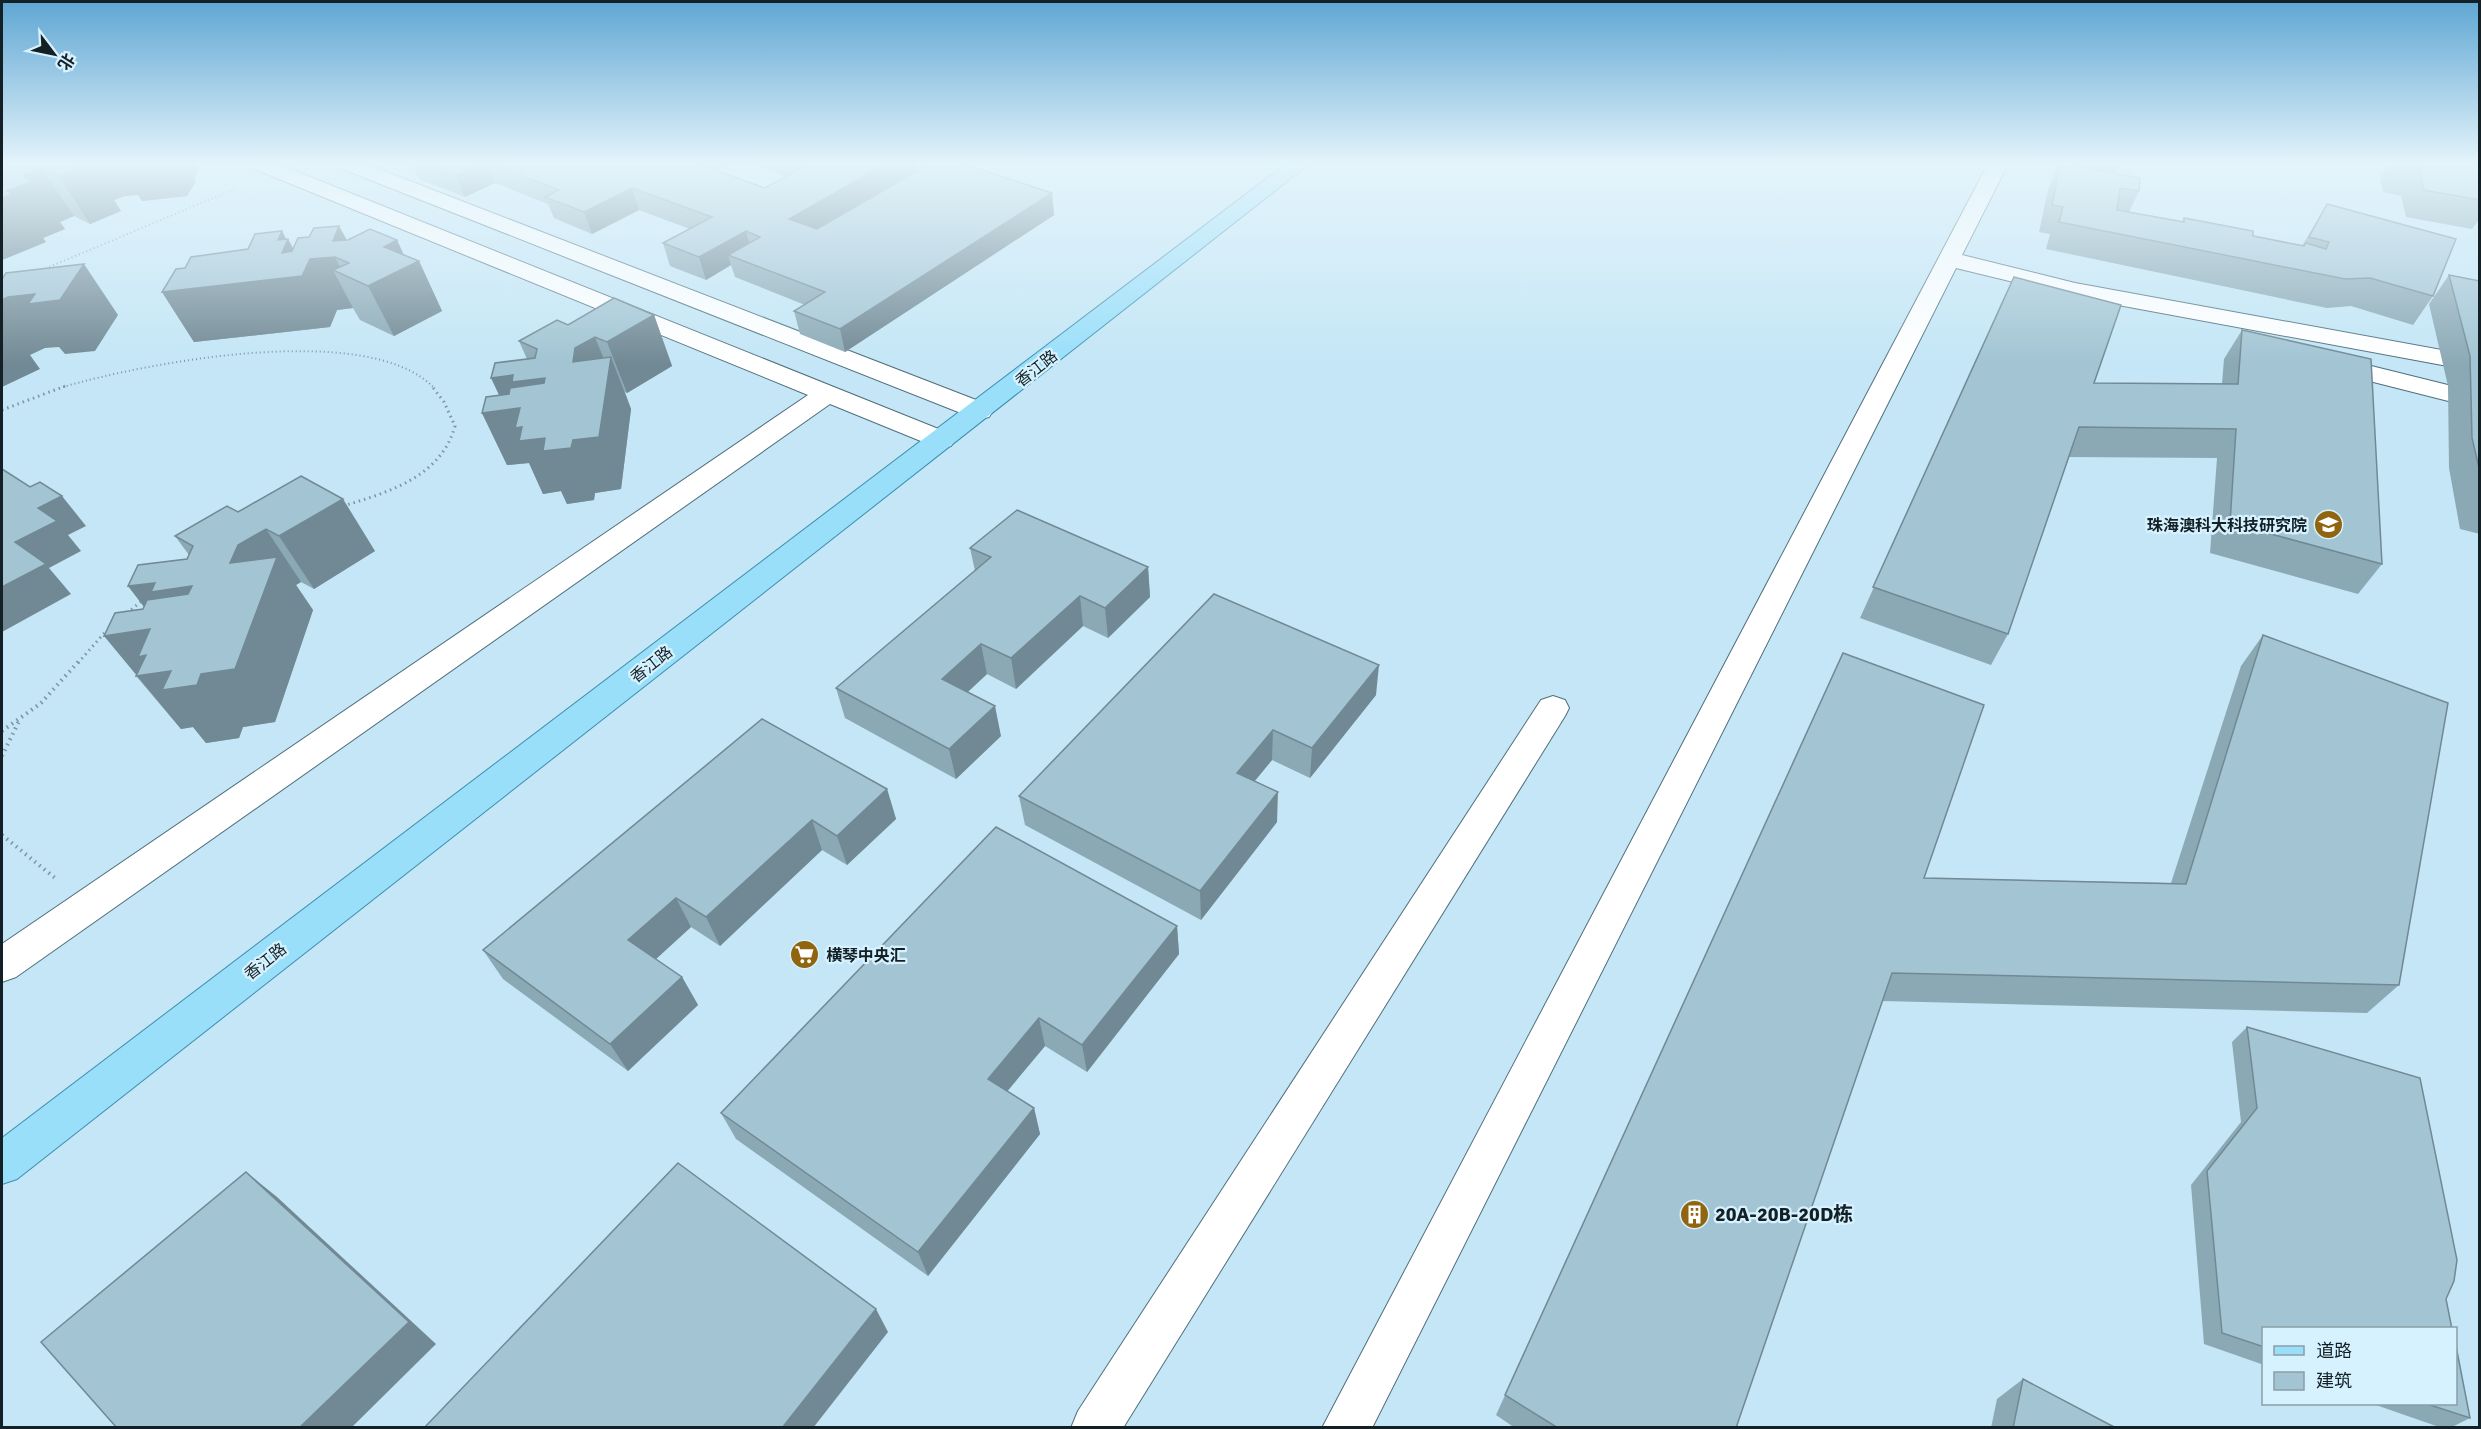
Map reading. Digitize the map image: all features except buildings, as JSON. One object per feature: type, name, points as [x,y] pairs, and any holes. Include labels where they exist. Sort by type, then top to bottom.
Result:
[{"type":"main road","name":"香江路","points":[[2,1164],[1213,231]]},
{"type":"street","points":[[423,231],[942,440]]},
{"type":"street","points":[[518,231],[980,411]]},
{"type":"street","points":[[1346,1428],[1964,231]]},
{"type":"street","points":[[1949,259],[2075,290],[2480,365]]},
{"type":"street","points":[[2075,290],[2161,323],[2480,401]]},
{"type":"street","points":[[2,965],[827,394]]},
{"type":"street","points":[[1095,1428],[1553,708]]},
{"type":"path","points":[[34,273],[128,231]]},
{"type":"path","points":[[2,410],[52,388],[88,378],[185,361],[244,354],[352,354],[386,361],[414,372],[435,388],[448,407],[455,426],[446,448],[422,472],[386,492],[342,507]]},
{"type":"path","points":[[121,618],[148,596]]},
{"type":"path","points":[[2,731],[41,703],[112,625]]},
{"type":"path","points":[[2,756],[21,717]]},
{"type":"path","points":[[2,835],[89,905]]},
{"type":"place","name":"珠海澳科大科技研究院","points":[[2328,525]]},
{"type":"place","name":"横琴中央汇","points":[[805,955]]},
{"type":"place","name":"20A-20B-20D栋","points":[[1694,1214]]}]
